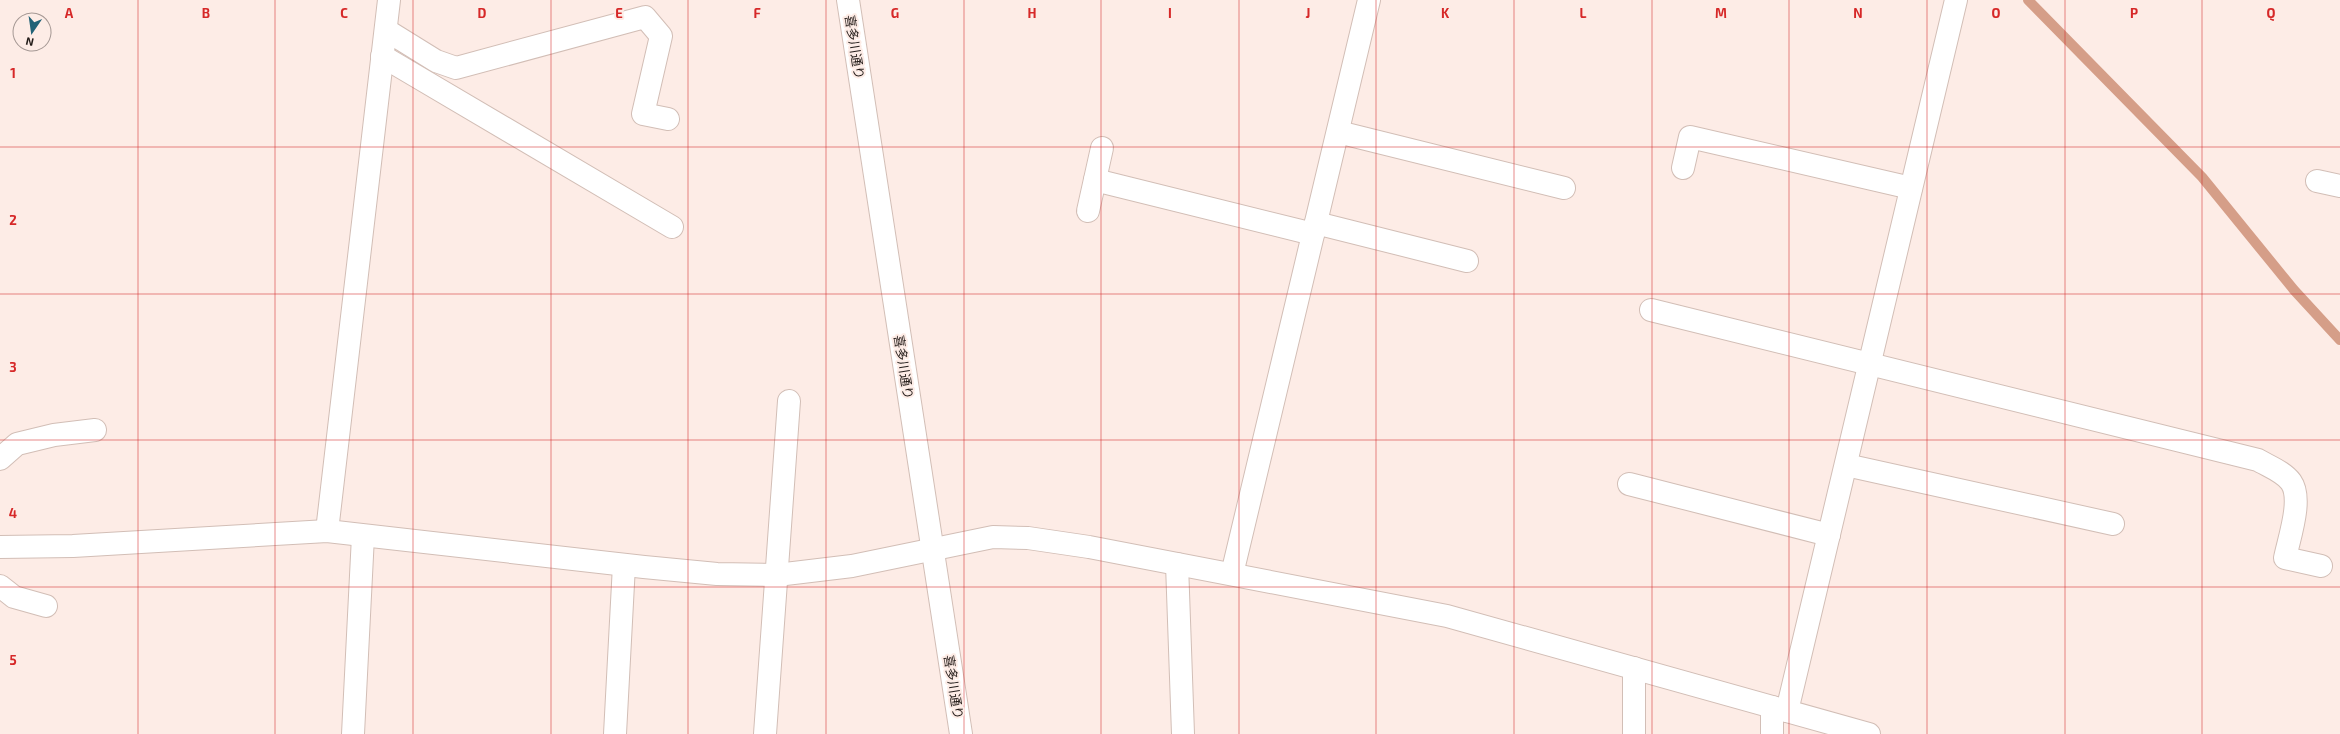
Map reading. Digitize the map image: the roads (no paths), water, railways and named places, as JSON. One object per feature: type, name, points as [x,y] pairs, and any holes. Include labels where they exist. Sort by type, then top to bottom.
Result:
[{"type":"street","points":[[327,531],[389,0]]},
{"type":"street","name":"喜多川通り","points":[[848,0],[961,734]]},
{"type":"street","points":[[1232,574],[1369,0]]},
{"type":"street","points":[[1772,734],[1829,535],[1956,0]]},
{"type":"street","points":[[386,30],[436,61],[456,68],[645,17],[661,36],[643,114],[668,120]]},
{"type":"street","points":[[382,56],[672,227]]},
{"type":"street","points":[[1338,132],[1564,188]]},
{"type":"street","points":[[1683,168],[1690,137],[1911,188]]},
{"type":"street","points":[[1088,211],[1102,148]]},
{"type":"street","points":[[1095,180],[1467,261]]},
{"type":"street","points":[[2317,180],[2340,186]]},
{"type":"street","points":[[1651,310],[2258,460],[2278,471],[2291,482],[2297,498],[2285,558],[2321,566]]},
{"type":"street","points":[[765,734],[789,401]]},
{"type":"street","points":[[0,458],[17,444],[54,435],[95,430]]},
{"type":"street","points":[[1846,465],[2113,524]]},
{"type":"street","points":[[1629,484],[1829,535]]},
{"type":"street","points":[[0,547],[74,546],[327,531],[624,565],[717,574],[777,575],[852,566],[932,548],[993,537],[1028,538],[1232,574],[1447,616],[1869,734]]},
{"type":"street","points":[[353,734],[363,536]]},
{"type":"street","points":[[1177,564],[1183,734]]},
{"type":"street","points":[[615,734],[624,565]]},
{"type":"street","points":[[0,586],[14,597],[46,606]]},
{"type":"street","points":[[1634,668],[1634,734]]},
{"type":"waterway","points":[[2028,0],[2202,177],[2294,290],[2340,340]]}]
